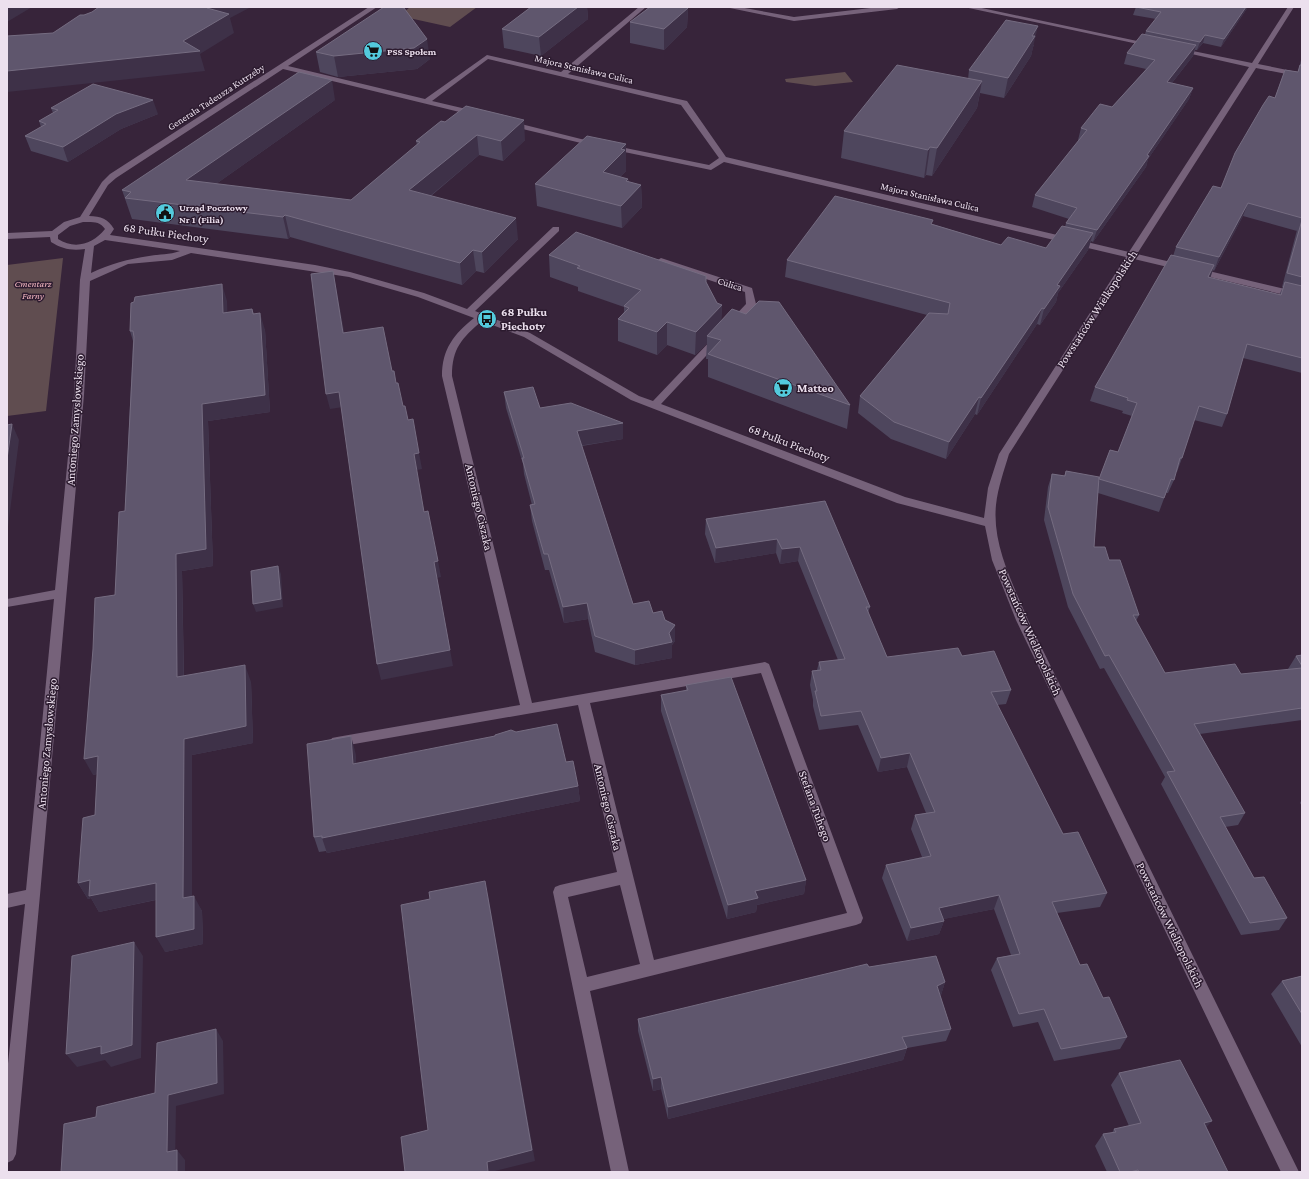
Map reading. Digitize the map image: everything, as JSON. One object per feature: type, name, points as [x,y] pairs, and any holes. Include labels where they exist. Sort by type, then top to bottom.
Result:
[{"type":"street","name":"Generała Tadeusza Kutrzeby","points":[[83,219],[105,184],[113,176],[374,7]]},
{"type":"street","points":[[562,75],[643,7]]},
{"type":"street","points":[[728,7],[794,19],[897,7]]},
{"type":"street","points":[[967,7],[1157,46]]},
{"type":"street","name":"Powstańców Wielkopolskich","points":[[1290,1172],[1022,620],[995,549],[990,523],[992,491],[1004,454],[1291,7]]},
{"type":"street","points":[[1172,49],[1254,66],[1302,74]]},
{"type":"street","name":"Majora Stanisława Culica","points":[[426,102],[487,57],[684,103],[723,159],[1302,296]]},
{"type":"street","points":[[283,67],[486,117]]},
{"type":"street","points":[[501,121],[581,141],[711,168],[723,159]]},
{"type":"street","name":"68 Pułku Piechoty","points":[[54,234],[70,222],[83,219],[96,219],[106,223],[110,229],[104,238],[350,275],[421,295],[469,312],[527,336],[629,394],[655,405],[901,500],[938,511],[990,523]]},
{"type":"street","points":[[469,312],[556,229]]},
{"type":"street","points":[[7,236],[54,234],[54,240],[59,245],[68,247],[90,246],[104,238]]},
{"type":"street","name":"Antoniego Zamysłowskiego","points":[[7,1154],[33,895],[79,395],[85,280],[90,246]]},
{"type":"street","points":[[85,280],[109,268],[126,262],[151,258],[172,257],[191,250]]},
{"type":"street","name":"Culica","points":[[655,259],[749,290],[751,304],[655,405]]},
{"type":"street","name":"Antoniego Ciszaka","points":[[481,317],[454,342],[447,358],[447,376],[527,709]]},
{"type":"street","points":[[7,603],[60,594]]},
{"type":"street","name":"Stefana Tuhego","points":[[583,698],[765,667],[856,918],[649,969]]},
{"type":"street","points":[[329,743],[583,698]]},
{"type":"street","name":"Antoniego Ciszaka","points":[[583,698],[625,877],[649,969]]},
{"type":"street","points":[[620,1172],[582,986],[560,892],[625,877]]},
{"type":"street","points":[[7,901],[33,895]]},
{"type":"street","points":[[582,986],[649,969]]},
{"type":"green space","points":[[410,7],[477,7],[450,27],[400,16]]},
{"type":"green space","points":[[845,72],[853,82],[815,86],[786,82],[785,79]]},
{"type":"green space","name":"Cmentarz Farny","points":[[63,258],[46,411],[7,416],[7,265]]},
{"type":"building","points":[[99,7],[209,7],[207,8],[229,14],[183,41],[200,51],[7,71],[7,36],[53,33],[80,15],[92,12]]},
{"type":"building","points":[[384,7],[404,8],[427,39],[414,48],[334,56],[316,52]]},
{"type":"building","points":[[531,7],[578,7],[539,37],[502,29]]},
{"type":"building","points":[[650,7],[688,8],[664,29],[630,22]]},
{"type":"building","points":[[1136,7],[1246,7],[1224,39],[1205,35],[1200,42],[1146,31],[1161,12]]},
{"type":"building","points":[[1006,20],[1038,26],[1032,36],[1035,36],[1008,78],[969,70]]},
{"type":"building","points":[[1142,34],[1196,45],[1167,82],[1193,88],[1147,155],[1149,156],[1097,230],[1066,223],[1077,208],[1035,195],[1087,130],[1081,128],[1100,104],[1112,107],[1155,60],[1127,53]]},
{"type":"building","points":[[897,65],[982,81],[937,148],[930,147],[928,150],[844,131]]},
{"type":"building","points":[[1300,65],[1302,65],[1302,218],[1248,203],[1219,257],[1176,247],[1213,186],[1221,188],[1235,153],[1263,105],[1269,96],[1275,98],[1285,70],[1298,72]]},
{"type":"building","points":[[299,72],[332,80],[186,180],[351,200],[420,142],[416,141],[441,121],[445,122],[466,106],[524,120],[501,141],[477,135],[409,190],[516,218],[482,252],[473,250],[460,263],[285,215],[283,217],[125,198],[131,192],[122,190]]},
{"type":"building","points":[[93,84],[153,100],[116,114],[63,147],[25,136],[46,124],[39,121],[58,110],[51,108]]},
{"type":"building","points":[[587,136],[626,144],[621,149],[625,150],[603,172],[628,179],[626,181],[641,185],[621,206],[535,184]]},
{"type":"building","points":[[835,196],[933,220],[931,224],[1001,245],[1008,237],[1046,248],[1062,226],[1093,233],[1057,285],[1060,286],[1044,309],[1042,308],[981,398],[979,397],[949,442],[894,422],[860,396],[929,313],[948,314],[950,303],[787,260]]},
{"type":"building","points":[[1302,220],[1302,277],[1287,273]]},
{"type":"building","points":[[576,232],[706,276],[706,282],[717,303],[722,305],[696,332],[667,322],[657,332],[618,319],[629,308],[624,306],[641,290],[577,268],[580,266],[549,255]]},
{"type":"building","points":[[1171,255],[1214,265],[1208,277],[1281,295],[1285,282],[1302,286],[1302,358],[1247,344],[1227,414],[1199,406],[1182,458],[1180,458],[1174,480],[1171,479],[1164,498],[1099,479],[1110,450],[1118,452],[1137,403],[1127,400],[1128,398],[1095,387]]},
{"type":"building","points":[[333,271],[343,333],[383,327],[392,371],[394,371],[396,383],[398,383],[403,406],[405,406],[408,420],[413,419],[419,453],[414,454],[424,512],[428,511],[438,561],[434,562],[450,650],[377,664],[339,392],[326,394],[311,274]]},
{"type":"building","points":[[222,284],[223,313],[252,309],[253,314],[260,313],[265,395],[202,404],[206,549],[176,554],[177,677],[245,665],[246,726],[184,739],[183,898],[194,896],[194,929],[156,937],[156,883],[89,896],[90,880],[78,883],[83,818],[95,815],[98,756],[84,759],[93,649],[95,598],[115,595],[119,512],[125,511],[134,337],[133,331],[130,331],[131,303],[134,302],[135,297]]},
{"type":"building","points":[[759,301],[779,302],[850,405],[708,354],[721,340],[707,336],[732,309],[746,314]]},
{"type":"building","points":[[533,387],[540,408],[571,403],[623,423],[577,431],[633,604],[649,601],[653,613],[662,611],[665,620],[675,625],[669,633],[672,642],[635,650],[595,636],[587,603],[563,607],[548,554],[544,554],[530,505],[535,504],[522,458],[524,458],[504,392]]},
{"type":"building","points":[[12,424],[7,459],[7,425]]},
{"type":"building","points":[[1066,471],[1099,477],[1094,547],[1105,547],[1109,560],[1120,560],[1139,615],[1133,615],[1165,673],[1235,664],[1241,674],[1302,668],[1302,708],[1194,724],[1245,813],[1220,817],[1254,878],[1264,877],[1287,918],[1250,923],[1167,772],[1175,771],[1109,655],[1105,656],[1073,594],[1048,507],[1052,474],[1065,476]]},
{"type":"building","points":[[825,501],[870,607],[866,607],[887,657],[958,648],[962,656],[994,651],[1011,690],[991,692],[1063,834],[1078,832],[1107,893],[1052,902],[1080,965],[1087,964],[1103,998],[1109,997],[1127,1037],[1061,1049],[1044,1009],[1019,1014],[997,958],[1020,954],[999,895],[939,908],[944,921],[911,928],[886,865],[931,856],[915,815],[935,812],[910,753],[881,758],[861,711],[821,716],[812,671],[821,670],[819,662],[845,659],[800,547],[782,549],[777,539],[716,548],[706,519]]},
{"type":"building","points":[[278,566],[281,599],[253,604],[251,571]]},
{"type":"building","points":[[1302,655],[1302,666],[1296,656]]},
{"type":"building","points":[[731,677],[806,880],[755,891],[758,898],[728,905],[661,695],[688,690],[686,685]]},
{"type":"building","points":[[557,724],[566,762],[573,761],[578,786],[322,838],[322,836],[314,837],[307,744],[351,736],[353,764],[495,736],[511,730],[516,732]]},
{"type":"building","points":[[485,881],[532,1150],[487,1162],[488,1172],[405,1172],[401,1137],[428,1130],[401,905],[430,899],[429,892]]},
{"type":"building","points":[[134,942],[132,1045],[101,1054],[101,1046],[66,1054],[72,956]]},
{"type":"building","points":[[936,956],[945,982],[937,986],[951,1029],[902,1037],[907,1048],[668,1107],[661,1077],[653,1079],[638,1019],[867,964],[869,967]]},
{"type":"building","points":[[1302,976],[1302,1014],[1282,981]]},
{"type":"building","points":[[216,1029],[217,1083],[168,1095],[167,1152],[177,1150],[177,1172],[61,1172],[64,1124],[96,1117],[97,1107],[155,1093],[157,1043]]},
{"type":"building","points":[[1180,1060],[1212,1121],[1204,1123],[1228,1172],[1139,1172],[1138,1170],[1120,1172],[1103,1134],[1116,1132],[1114,1129],[1141,1123],[1119,1073]]},
{"type":"place","name":"PSS Społem","points":[[373,51]]},
{"type":"place","name":"Urząd Pocztowy Nr 1 (Filia)","points":[[165,213]]},
{"type":"place","name":"68 Pułku Piechoty","points":[[487,319]]},
{"type":"place","name":"Matteo","points":[[783,388]]}]
